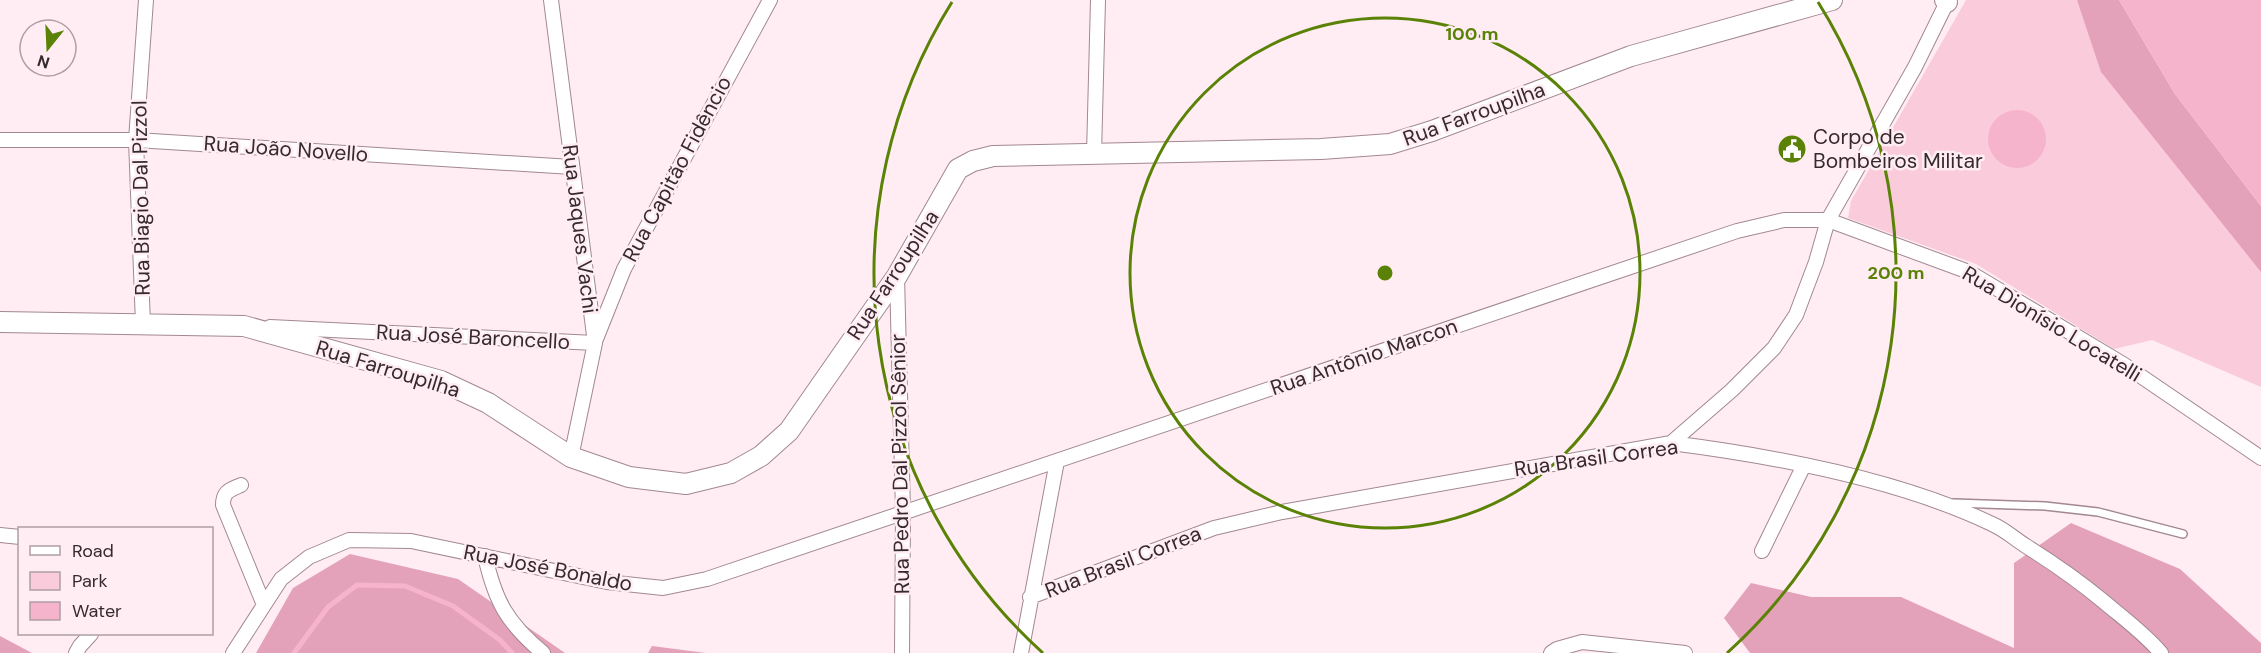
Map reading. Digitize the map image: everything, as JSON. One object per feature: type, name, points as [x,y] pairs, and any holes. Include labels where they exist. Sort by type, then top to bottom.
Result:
[{"type":"street","name":"Rua Biagio Dal Pizzol","points":[[143,324],[136,140],[146,0]]},
{"type":"street","name":"Rua Jaques Vachi","points":[[551,0],[595,343],[571,457]]},
{"type":"street","name":"Rua Capitão Fidêncio","points":[[595,343],[624,269],[770,0]]},
{"type":"street","points":[[1094,154],[1098,0]]},
{"type":"street","name":"Rua Farroupilha","points":[[0,322],[244,326],[441,381],[488,403],[571,457],[629,477],[686,484],[731,473],[761,456],[789,431],[897,276],[958,170],[973,161],[993,156],[1321,149],[1390,144],[1432,131],[1631,56],[1832,0]]},
{"type":"street","points":[[1671,443],[1732,390],[1774,348],[1796,315],[1816,262],[1828,220],[1915,67],[1947,1]]},
{"type":"street","name":"Rua João Novello","points":[[0,140],[136,140],[572,167]]},
{"type":"street","name":"Rua Antônio Marcon","points":[[903,513],[1737,231],[1784,220],[1828,220]]},
{"type":"street","name":"Rua Dionísio Locatelli","points":[[1828,220],[1969,272],[2123,364],[2261,458]]},
{"type":"street","name":"Rua Pedro Dal Pizzol Sênior","points":[[897,276],[903,513],[902,653]]},
{"type":"street","name":"Rua José Baroncello","points":[[244,326],[595,343]]},
{"type":"street","name":"Rua Brasil Correa","points":[[1030,597],[1214,528],[1282,512],[1671,443],[1804,465],[1886,485],[1942,503],[1993,524],[2076,579],[2148,639],[2160,653]]},
{"type":"street","points":[[1021,653],[1057,461]]},
{"type":"street","points":[[1762,551],[1804,465]]},
{"type":"street","points":[[241,485],[226,491],[223,505],[264,605]]},
{"type":"street","name":"Rua José Bonaldo","points":[[233,653],[281,579],[309,556],[350,540],[411,541],[607,582],[663,588],[707,579],[903,513]]},
{"type":"street","points":[[0,536],[18,537]]},
{"type":"street","points":[[485,556],[492,586],[506,617],[543,653]]},
{"type":"street","points":[[76,653],[90,635]]},
{"type":"street","points":[[1551,653],[1582,642],[1685,653]]},
{"type":"lane","points":[[1942,503],[2045,506],[2098,512],[2182,534]]},
{"type":"green space","points":[[1966,0],[2077,0],[2094,44],[2261,234],[2261,387],[2152,340],[2114,349],[1976,264],[1848,218],[1851,201]]},
{"type":"shaded area","points":[[2077,0],[2119,0],[2175,94],[2261,206],[2261,272],[2101,72]]},
{"type":"shaded area","points":[[2071,523],[2180,569],[2261,643],[2261,653],[1750,653],[1724,618],[1751,583],[1811,597],[1901,597],[2014,648],[2014,563]]},
{"type":"shaded area","points":[[350,554],[458,579],[565,653],[256,653],[293,588]]},
{"type":"shaded area","points":[[0,636],[32,653],[0,653]]},
{"type":"shaded area","points":[[652,646],[706,653],[648,653]]},
{"type":"water","points":[[2119,0],[2261,0],[2261,206],[2175,94]]},
{"type":"water","points":[[2011,110],[2023,110],[2038,118],[2046,133],[2046,145],[2038,160],[2023,168],[2011,168],[1996,160],[1988,145],[1988,133],[1996,118]]},
{"type":"waterway","points":[[294,653],[328,607],[357,585],[405,586],[453,606],[500,640],[512,653]]},
{"type":"place","name":"Corpo de Bombeiros Militar","points":[[1792,149]]}]
